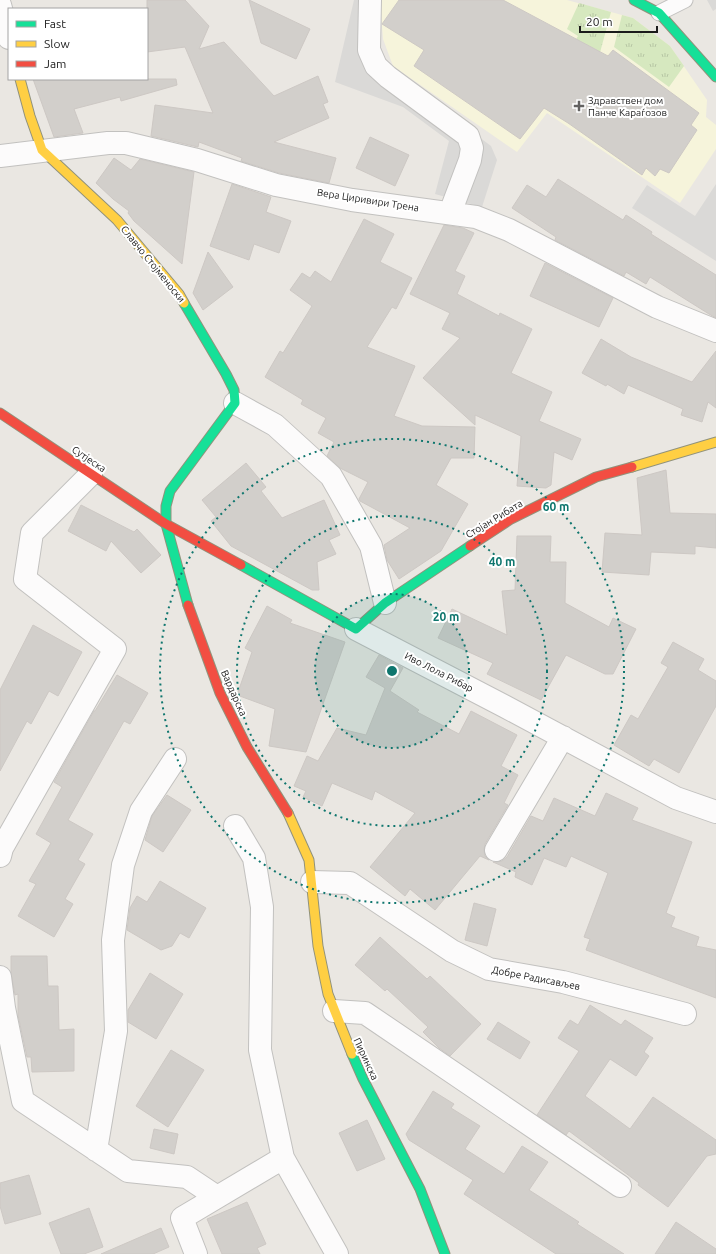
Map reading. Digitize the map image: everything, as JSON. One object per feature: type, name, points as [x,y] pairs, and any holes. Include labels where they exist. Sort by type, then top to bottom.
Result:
[{"type":"street","points":[[370,0],[369,50],[376,66],[388,78],[468,136],[472,148],[470,160],[450,213]]},
{"type":"street","points":[[634,0],[667,8],[702,60],[716,77]]},
{"type":"street","points":[[0,4],[8,34]]},
{"type":"street","name":"Славчо Стојменоски","points":[[20,80],[30,116],[42,150],[117,220],[179,294],[226,374],[234,390],[235,402]]},
{"type":"street","name":"Вера Циривири Трена","points":[[0,156],[108,143],[126,143],[197,160],[276,185],[352,200],[476,217],[509,230],[657,307],[716,331]]},
{"type":"street","points":[[166,524],[166,506],[170,491],[235,402],[275,425],[331,476],[371,546],[385,603]]},
{"type":"street","name":"Сутјеска","points":[[0,413],[166,524]]},
{"type":"street","name":"Стојан Рибата","points":[[356,629],[385,603],[511,519],[596,477],[716,442]]},
{"type":"street","points":[[0,856],[2,848],[115,649],[25,578],[32,533],[91,474]]},
{"type":"street","name":"Иво Лола Рибар","points":[[166,524],[356,629],[676,798],[716,812]]},
{"type":"street","name":"Вардарска","points":[[166,524],[190,612],[220,694],[247,746],[289,815],[308,860]]},
{"type":"street","points":[[496,850],[563,737]]},
{"type":"street","points":[[96,1150],[116,1031],[113,940],[123,865],[141,811],[175,759]]},
{"type":"street","points":[[236,826],[254,858],[262,907],[260,1050],[283,1158],[337,1254]]},
{"type":"street","name":"Пиринска","points":[[308,860],[312,882],[318,946],[328,994],[363,1079],[420,1189],[445,1254]]},
{"type":"street","name":"Добре Радисављев","points":[[312,882],[350,883],[452,951],[489,969],[563,982],[685,1014]]},
{"type":"street","points":[[0,978],[4,1008],[23,1101],[128,1171],[187,1177],[217,1197]]},
{"type":"street","points":[[334,1011],[365,1013],[620,1186]]},
{"type":"street","points":[[196,1254],[182,1218],[283,1158]]},
{"type":"lane","points":[[667,8],[685,0]]},
{"type":"shaded area","points":[[354,0],[375,0],[378,40],[390,70],[491,146],[497,160],[482,207],[435,194],[449,141],[403,107],[335,82]]},
{"type":"shaded area","name":"Здравствен дом Панче Караѓозов","points":[[380,0],[567,0],[633,18],[670,46],[707,100],[706,117],[716,125],[716,149],[680,203],[547,113],[517,152],[393,66],[383,39]]},
{"type":"shaded area","points":[[707,0],[716,0],[716,9],[713,11]]},
{"type":"shaded area","points":[[716,184],[716,261],[632,208],[647,185],[695,216]]},
{"type":"green space","points":[[579,3],[611,12],[595,71],[559,67],[578,36],[567,29]]},
{"type":"green space","points":[[622,15],[633,18],[670,46],[684,66],[669,87],[614,47]]},
{"type":"building","points":[[147,0],[185,0],[209,26],[199,49],[224,42],[274,96],[318,76],[328,102],[323,104],[329,118],[274,142],[336,158],[329,183],[279,173],[241,161],[242,158],[199,142],[198,147],[151,136],[155,105],[213,113],[185,47],[148,52]]},
{"type":"building","points":[[249,0],[310,29],[296,59],[261,43]]},
{"type":"building","name":"Здравствен дом Панче Караѓозов","points":[[399,0],[503,0],[608,56],[613,50],[699,113],[691,125],[697,130],[669,173],[660,169],[655,176],[646,168],[642,175],[544,108],[520,139],[414,66],[424,50],[382,24]]},
{"type":"building","points":[[176,79],[177,85],[121,101],[120,97],[74,109],[83,133],[54,137],[33,80]]},
{"type":"building","points":[[370,137],[409,155],[395,186],[356,168]]},
{"type":"building","points":[[114,158],[131,170],[140,159],[194,172],[182,264],[134,221],[128,213],[129,211],[113,199],[96,183]]},
{"type":"building","points":[[558,179],[623,220],[626,215],[652,232],[651,234],[716,275],[716,318],[650,277],[646,284],[626,272],[624,276],[555,240],[556,237],[512,208],[527,185],[546,197]]},
{"type":"building","points":[[232,184],[271,197],[266,212],[291,221],[279,253],[254,244],[249,260],[210,246]]},
{"type":"building","points":[[364,219],[394,234],[380,262],[412,278],[396,309],[392,307],[367,347],[415,366],[394,416],[422,426],[475,427],[474,458],[451,458],[436,485],[468,504],[441,551],[399,579],[387,560],[384,545],[410,528],[360,501],[359,499],[368,482],[340,468],[327,456],[334,442],[318,433],[326,418],[301,404],[303,400],[265,377],[280,351],[283,353],[312,306],[290,290],[302,273],[310,278],[315,271],[331,282]]},
{"type":"building","points":[[444,225],[463,228],[474,233],[455,271],[465,276],[457,294],[499,316],[500,313],[532,329],[511,373],[552,392],[539,421],[581,439],[572,460],[554,452],[551,485],[546,488],[517,486],[521,436],[475,415],[475,425],[423,378],[460,338],[442,329],[450,313],[410,294]]},
{"type":"building","points":[[208,252],[233,287],[203,310],[193,293]]},
{"type":"building","points":[[545,263],[613,298],[599,327],[530,296]]},
{"type":"building","points":[[601,339],[631,357],[692,382],[716,351],[716,408],[708,402],[702,422],[681,415],[683,409],[628,385],[624,394],[607,384],[606,386],[582,373]]},
{"type":"building","points":[[246,463],[266,487],[261,491],[282,518],[324,500],[340,535],[329,540],[336,554],[317,562],[319,590],[312,590],[231,546],[211,521],[216,517],[202,500]]},
{"type":"building","points":[[666,470],[670,513],[716,514],[716,548],[695,546],[695,554],[651,552],[649,575],[602,572],[605,533],[642,535],[637,478]]},
{"type":"building","points":[[81,505],[134,532],[137,529],[161,555],[141,573],[111,541],[106,551],[68,531]]},
{"type":"building","points":[[517,536],[551,536],[550,562],[566,562],[565,603],[609,627],[613,618],[636,629],[613,674],[605,674],[566,655],[541,700],[487,674],[493,663],[438,638],[452,609],[507,635],[502,591],[515,590]]},
{"type":"building","points":[[267,606],[292,620],[290,623],[345,642],[306,752],[269,746],[275,709],[237,695],[252,652],[245,648]]},
{"type":"building","points":[[33,625],[82,652],[58,696],[49,691],[31,724],[27,721],[0,771],[0,690]]},
{"type":"building","points":[[673,642],[704,659],[698,670],[716,681],[716,706],[679,773],[654,759],[649,766],[614,745],[631,715],[638,719],[668,667],[661,663]]},
{"type":"building","points":[[379,655],[403,668],[390,691],[419,710],[417,712],[459,734],[471,711],[517,735],[501,766],[518,775],[504,803],[508,805],[485,844],[485,856],[489,860],[480,856],[435,910],[410,889],[405,896],[370,867],[415,813],[375,791],[372,800],[332,783],[322,806],[303,797],[306,791],[294,786],[307,756],[318,761],[337,728],[366,735],[385,688],[366,677]]},
{"type":"building","points":[[117,675],[148,693],[130,724],[124,721],[68,820],[93,834],[78,860],[85,864],[65,899],[73,904],[54,937],[18,916],[36,884],[29,881],[51,843],[36,834],[62,787],[54,782],[94,711]]},
{"type":"building","points":[[606,793],[638,808],[632,820],[692,842],[666,913],[675,917],[671,927],[699,937],[696,946],[716,950],[716,998],[586,950],[590,939],[584,937],[608,873],[571,856],[566,867],[544,858],[532,885],[515,877],[516,872],[493,862],[502,861],[507,857],[531,816],[543,821],[554,798],[595,816]]},
{"type":"building","points":[[167,795],[191,810],[163,852],[145,840],[152,816]]},
{"type":"building","points":[[160,881],[206,908],[189,938],[180,933],[172,946],[161,950],[127,930],[130,908],[137,896],[147,902]]},
{"type":"building","points":[[474,903],[496,909],[487,946],[465,940]]},
{"type":"building","points":[[380,937],[427,979],[430,976],[481,1024],[450,1056],[439,1048],[423,1032],[428,1027],[387,989],[385,991],[355,965]]},
{"type":"building","points":[[11,956],[47,956],[48,986],[58,986],[59,1030],[74,1029],[74,1071],[32,1072],[31,1057],[27,1057],[18,1015],[18,994],[15,995],[11,973]]},
{"type":"building","points":[[150,973],[183,994],[156,1039],[128,1022],[128,1010]]},
{"type":"building","points":[[590,1005],[621,1025],[625,1020],[653,1038],[644,1052],[649,1056],[636,1076],[610,1059],[585,1096],[630,1129],[653,1097],[716,1140],[716,1154],[707,1156],[668,1207],[638,1185],[639,1183],[569,1131],[566,1135],[537,1115],[579,1051],[558,1038],[570,1020],[578,1025]]},
{"type":"building","points":[[498,1022],[530,1042],[520,1059],[487,1039]]},
{"type":"building","points":[[171,1050],[204,1070],[168,1127],[136,1106]]},
{"type":"building","points":[[433,1091],[454,1104],[451,1108],[480,1126],[465,1149],[504,1174],[522,1146],[548,1162],[529,1190],[579,1222],[577,1224],[624,1254],[556,1254],[464,1194],[473,1180],[409,1140],[406,1134]]},
{"type":"building","points":[[367,1120],[385,1159],[357,1171],[339,1133]]},
{"type":"building","points":[[154,1129],[178,1134],[174,1154],[150,1148]]},
{"type":"building","points":[[29,1175],[41,1214],[5,1224],[0,1206],[0,1183]]},
{"type":"building","points":[[247,1202],[266,1244],[257,1248],[260,1254],[222,1254],[207,1219]]},
{"type":"building","points":[[89,1208],[103,1247],[84,1254],[61,1254],[49,1223]]},
{"type":"building","points":[[676,1222],[716,1249],[716,1254],[655,1254]]},
{"type":"building","points":[[161,1228],[169,1247],[153,1254],[101,1254]]},
{"type":"traffic: fast","points":[[634,0],[659,13],[716,77]]},
{"type":"traffic: fast","points":[[184,303],[226,374],[234,390],[235,403],[170,491],[166,506],[166,524],[188,605]]},
{"type":"traffic: fast","points":[[241,565],[356,629],[385,603],[470,546]]},
{"type":"traffic: fast","points":[[352,1054],[363,1079],[420,1189],[445,1254]]},
{"type":"traffic: slow","points":[[20,80],[30,116],[42,150],[117,220],[179,294],[184,303]]},
{"type":"traffic: slow","points":[[632,467],[716,442]]},
{"type":"traffic: slow","points":[[288,813],[309,860],[318,946],[328,994],[352,1054]]},
{"type":"traffic: jam","points":[[0,413],[166,524],[241,565]]},
{"type":"traffic: jam","points":[[470,546],[511,519],[596,477],[632,467]]},
{"type":"traffic: jam","points":[[188,605],[220,693],[247,747],[288,813]]},
{"type":"place","name":"Здравствен дом Панче Караѓозов","points":[[579,106]]}]
